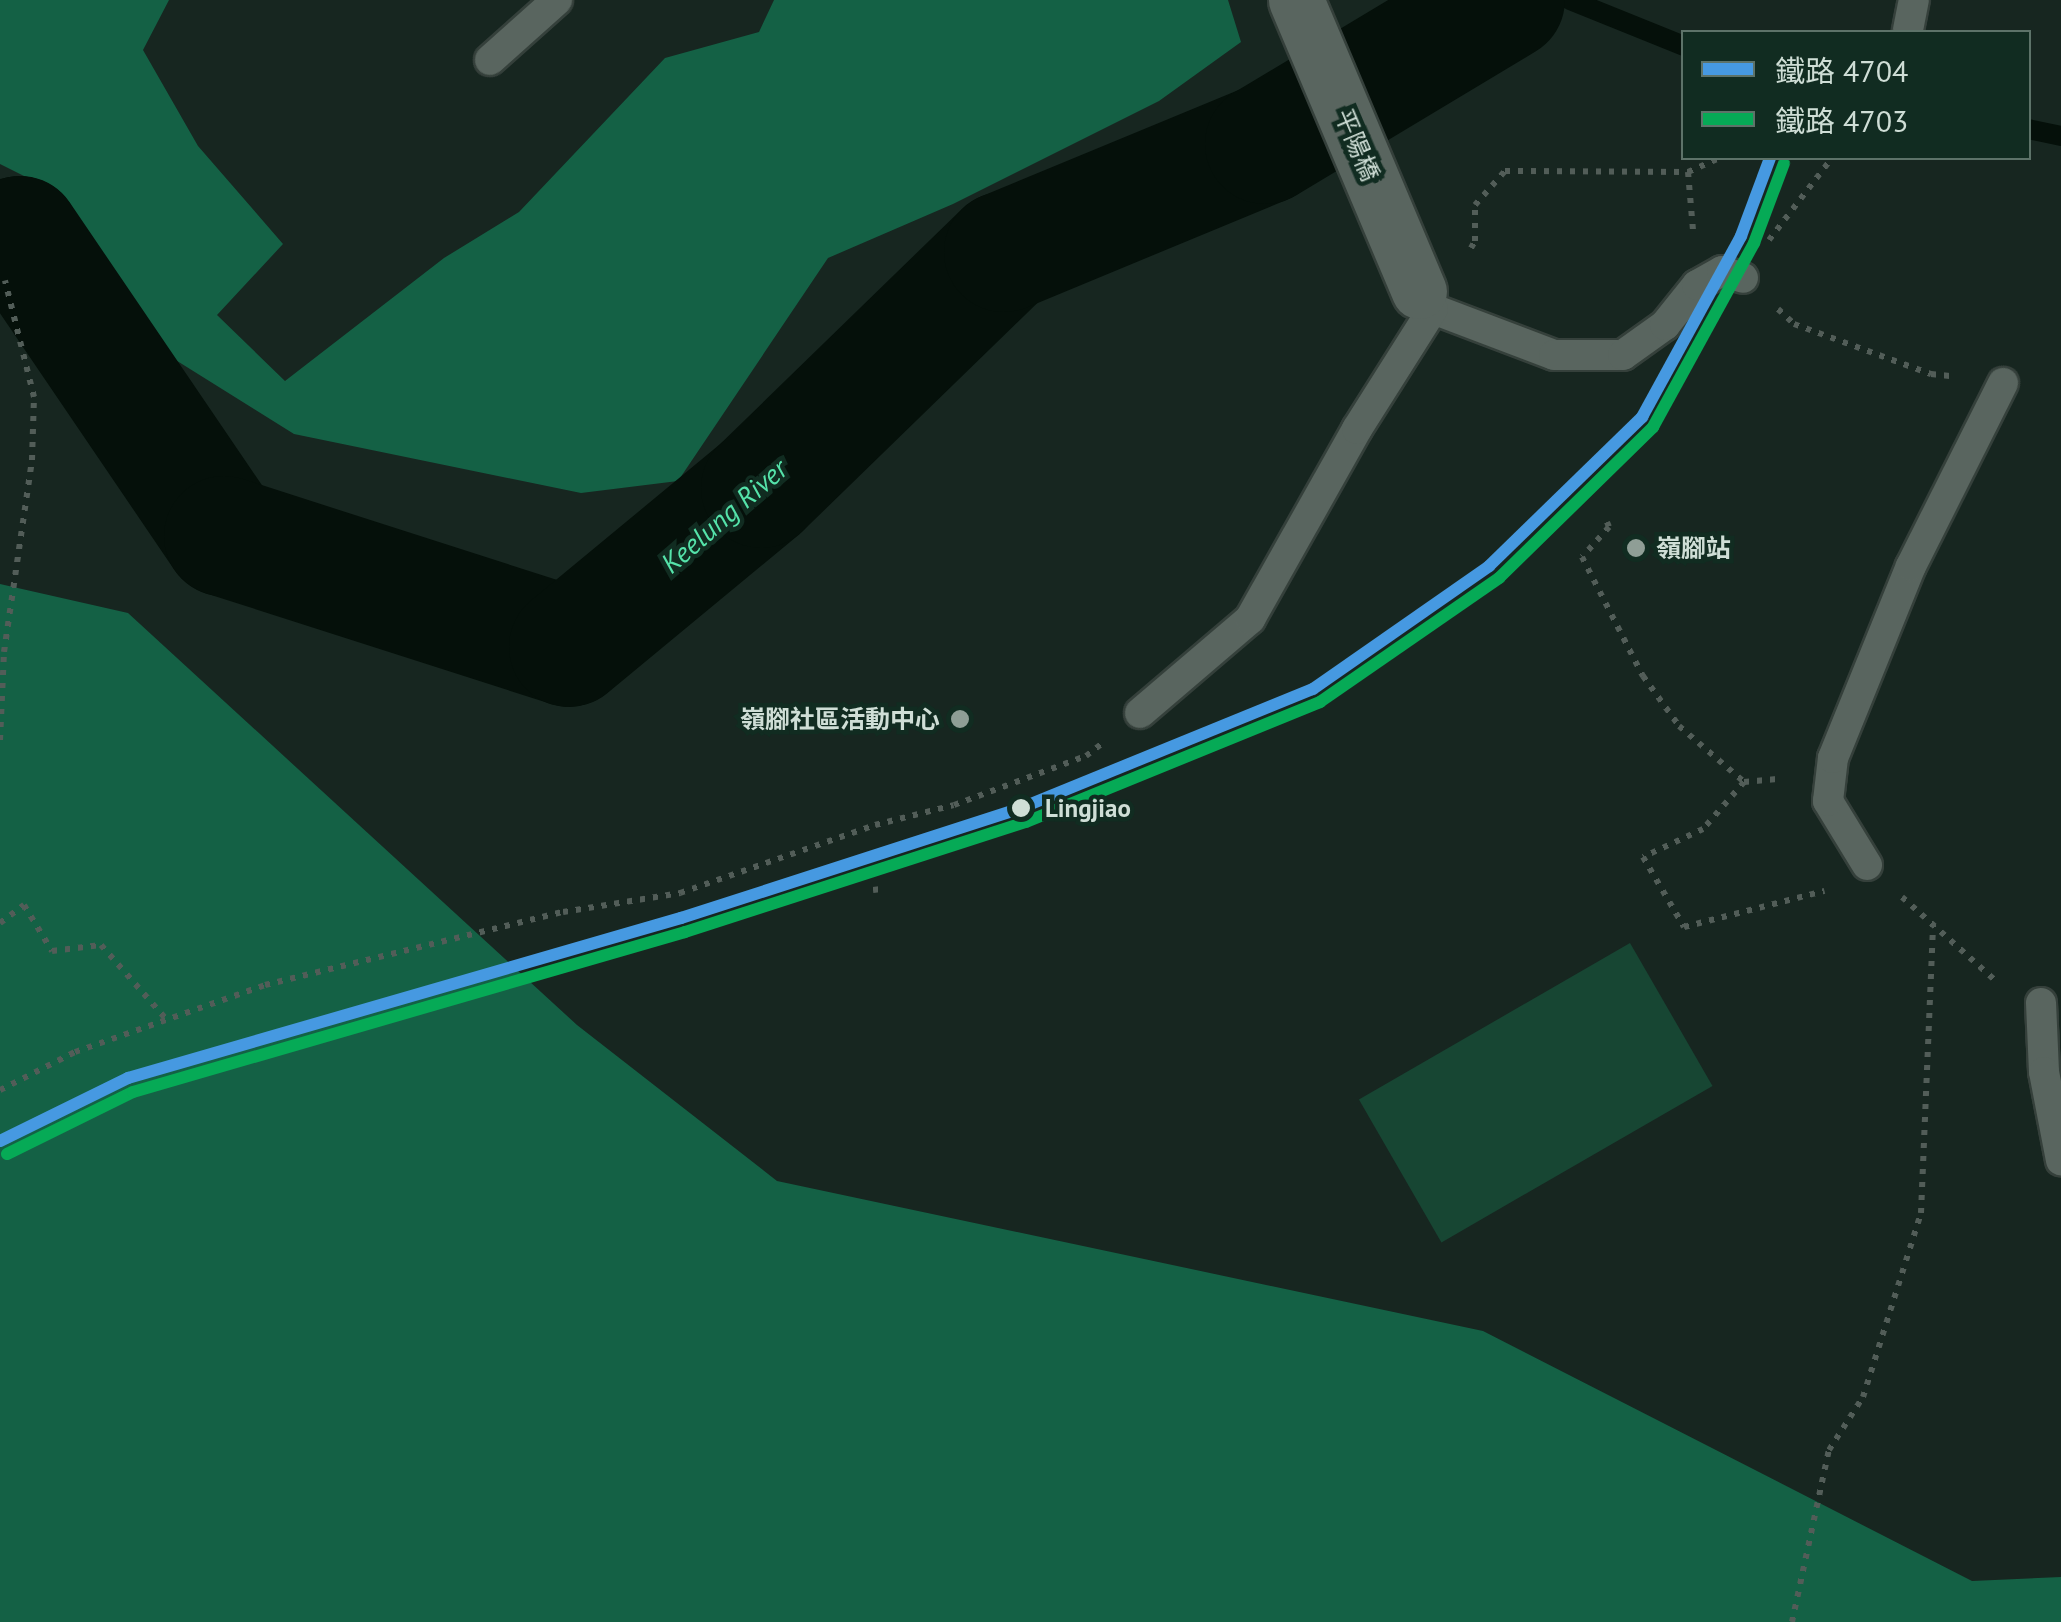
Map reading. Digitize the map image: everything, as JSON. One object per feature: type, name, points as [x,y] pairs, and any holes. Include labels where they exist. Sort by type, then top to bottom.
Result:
[{"type":"street","name":"平陽橋","points":[[1296,0],[1426,300]]},
{"type":"lane","points":[[490,60],[557,0]]},
{"type":"lane","points":[[1140,713],[1250,619],[1426,300],[1554,355],[1623,356],[1665,325],[1696,285],[1722,271],[1743,278]]},
{"type":"lane","points":[[1867,865],[1828,801],[1833,758],[1912,566],[2003,383]]},
{"type":"lane","points":[[2041,1003],[2044,1072],[2061,1160]]},
{"type":"path","points":[[1475,242],[1475,205],[1505,171],[1688,172],[1715,160]]},
{"type":"path","points":[[1766,244],[1831,160]]},
{"type":"path","points":[[1743,278],[1794,324],[1930,374],[2003,383]]},
{"type":"path","points":[[0,740],[4,652],[32,460],[34,396],[5,281]]},
{"type":"path","points":[[1607,522],[1609,527],[1582,557],[1643,676],[1679,726],[1744,782]]},
{"type":"path","points":[[0,1090],[75,1052],[266,986],[474,932],[680,893],[876,825],[954,805],[1086,756],[1140,713]]},
{"type":"path","points":[[1833,758],[1780,779],[1744,782],[1702,829],[1643,857],[1684,927],[1821,893],[1867,865],[2013,997],[2041,1003]]},
{"type":"path","points":[[0,923],[24,905],[52,951],[102,945],[167,1020]]},
{"type":"path","points":[[1792,1622],[1828,1450],[1863,1396],[1922,1213],[1934,924]]},
{"type":"green space","points":[[0,0],[169,0],[143,50],[198,146],[283,244],[217,315],[285,381],[444,258],[519,212],[665,58],[759,32],[774,0],[1228,0],[1241,42],[1159,101],[953,204],[828,258],[678,481],[581,493],[294,434],[150,344],[44,186],[0,164]]},
{"type":"green space","points":[[0,584],[128,613],[577,1025],[777,1181],[1483,1331],[1972,1581],[2061,1577],[2061,1622],[0,1622]]},
{"type":"green space","points":[[1630,943],[1712,1086],[1441,1242],[1359,1100]]},
{"type":"waterway","name":"Keelung River","points":[[0,240],[20,236],[224,536],[569,647],[761,488],[1004,252],[1265,144],[1505,0]]},
{"type":"waterway","points":[[1570,0],[1681,45]]},
{"type":"waterway","points":[[2031,130],[2061,136]]},
{"type":"rail line","name":"4704","points":[[0,1141],[128,1078],[681,918],[1021,808],[1313,689],[1489,566],[1642,417],[1741,236],[1769,160]]},
{"type":"rail line","name":"4703","points":[[7,1154],[133,1092],[685,932],[1026,822],[1320,702],[1499,578],[1653,427],[1754,243],[1784,163]]},
{"type":"place","name":"嶺腳站","points":[[1636,548]]},
{"type":"place","name":"嶺腳社區活動中心","points":[[960,719]]},
{"type":"place","name":"Lingjiao","points":[[1021,808]]}]
